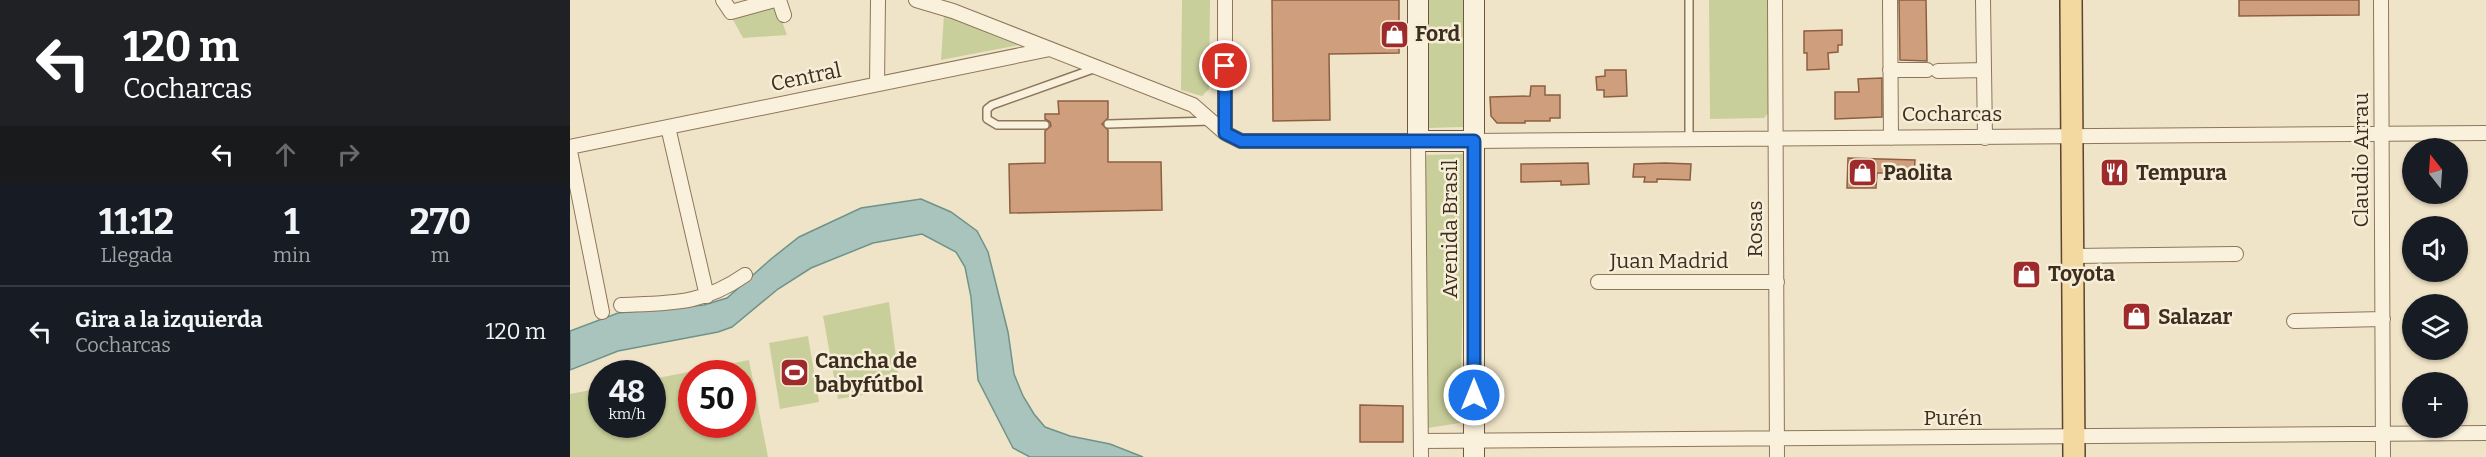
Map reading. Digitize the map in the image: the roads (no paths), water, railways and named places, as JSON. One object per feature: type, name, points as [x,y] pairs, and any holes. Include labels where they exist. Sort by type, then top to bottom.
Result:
[{"type":"main road","name":"Avenida Brasil","points":[[1418,0],[1418,141]]},
{"type":"main road","name":"Avenida Brasil","points":[[1474,0],[1474,449]]},
{"type":"main road","points":[[2072,0],[2074,447]]},
{"type":"main road","name":"Cocharcas","points":[[1418,141],[1474,141]]},
{"type":"street","points":[[723,0],[731,12],[777,0],[784,15]]},
{"type":"street","points":[[877,84],[878,0]]},
{"type":"street","points":[[916,0],[953,5],[1050,49],[1193,105],[1225,133],[1241,141],[1418,141]]},
{"type":"street","points":[[1225,0],[1225,133]]},
{"type":"street","name":"Rosas","points":[[1775,0],[1777,457]]},
{"type":"street","points":[[1890,0],[1891,138]]},
{"type":"street","points":[[1983,0],[1985,138]]},
{"type":"street","name":"Claudio Arrau","points":[[2381,0],[2383,457]]},
{"type":"street","name":"Central","points":[[570,149],[1050,49]]},
{"type":"street","points":[[1890,70],[1984,70]]},
{"type":"street","points":[[668,127],[706,296]]},
{"type":"street","name":"Cocharcas","points":[[1474,141],[2486,134]]},
{"type":"street","name":"Avenida Brasil","points":[[1418,141],[1421,457]]},
{"type":"street","points":[[570,149],[602,312]]},
{"type":"street","points":[[2073,256],[2236,254]]},
{"type":"street","points":[[621,305],[669,303],[706,296],[745,275]]},
{"type":"street","name":"Juan Madrid","points":[[1598,282],[1776,282]]},
{"type":"street","points":[[2294,321],[2382,319]]},
{"type":"street","name":"Purén","points":[[1421,441],[1474,449],[1777,440],[2074,447],[2383,434],[2486,433]]},
{"type":"lane","points":[[1689,0],[1689,139]]},
{"type":"lane","points":[[1045,125],[997,125],[987,119],[987,109],[992,105],[1098,68]]},
{"type":"lane","points":[[1108,124],[1213,121]]},
{"type":"water","points":[[921,199],[951,212],[977,231],[988,252],[1008,332],[1014,374],[1034,414],[1045,427],[1070,436],[1110,444],[1143,457],[1030,457],[1013,448],[978,380],[971,297],[965,267],[956,252],[922,234],[873,243],[811,268],[778,289],[732,327],[718,332],[618,351],[595,360],[588,360],[588,363],[570,370],[570,331],[618,313],[704,305],[727,298],[799,237],[861,208]]},
{"type":"place","name":"Ford","points":[[1394,34]]},
{"type":"place","name":"Paolita","points":[[1862,173]]},
{"type":"place","name":"Tempura","points":[[2115,173]]},
{"type":"place","name":"Toyota","points":[[2027,274]]},
{"type":"place","name":"Salazar","points":[[2137,317]]},
{"type":"place","name":"Cancha de babyfútbol","points":[[794,373]]}]
